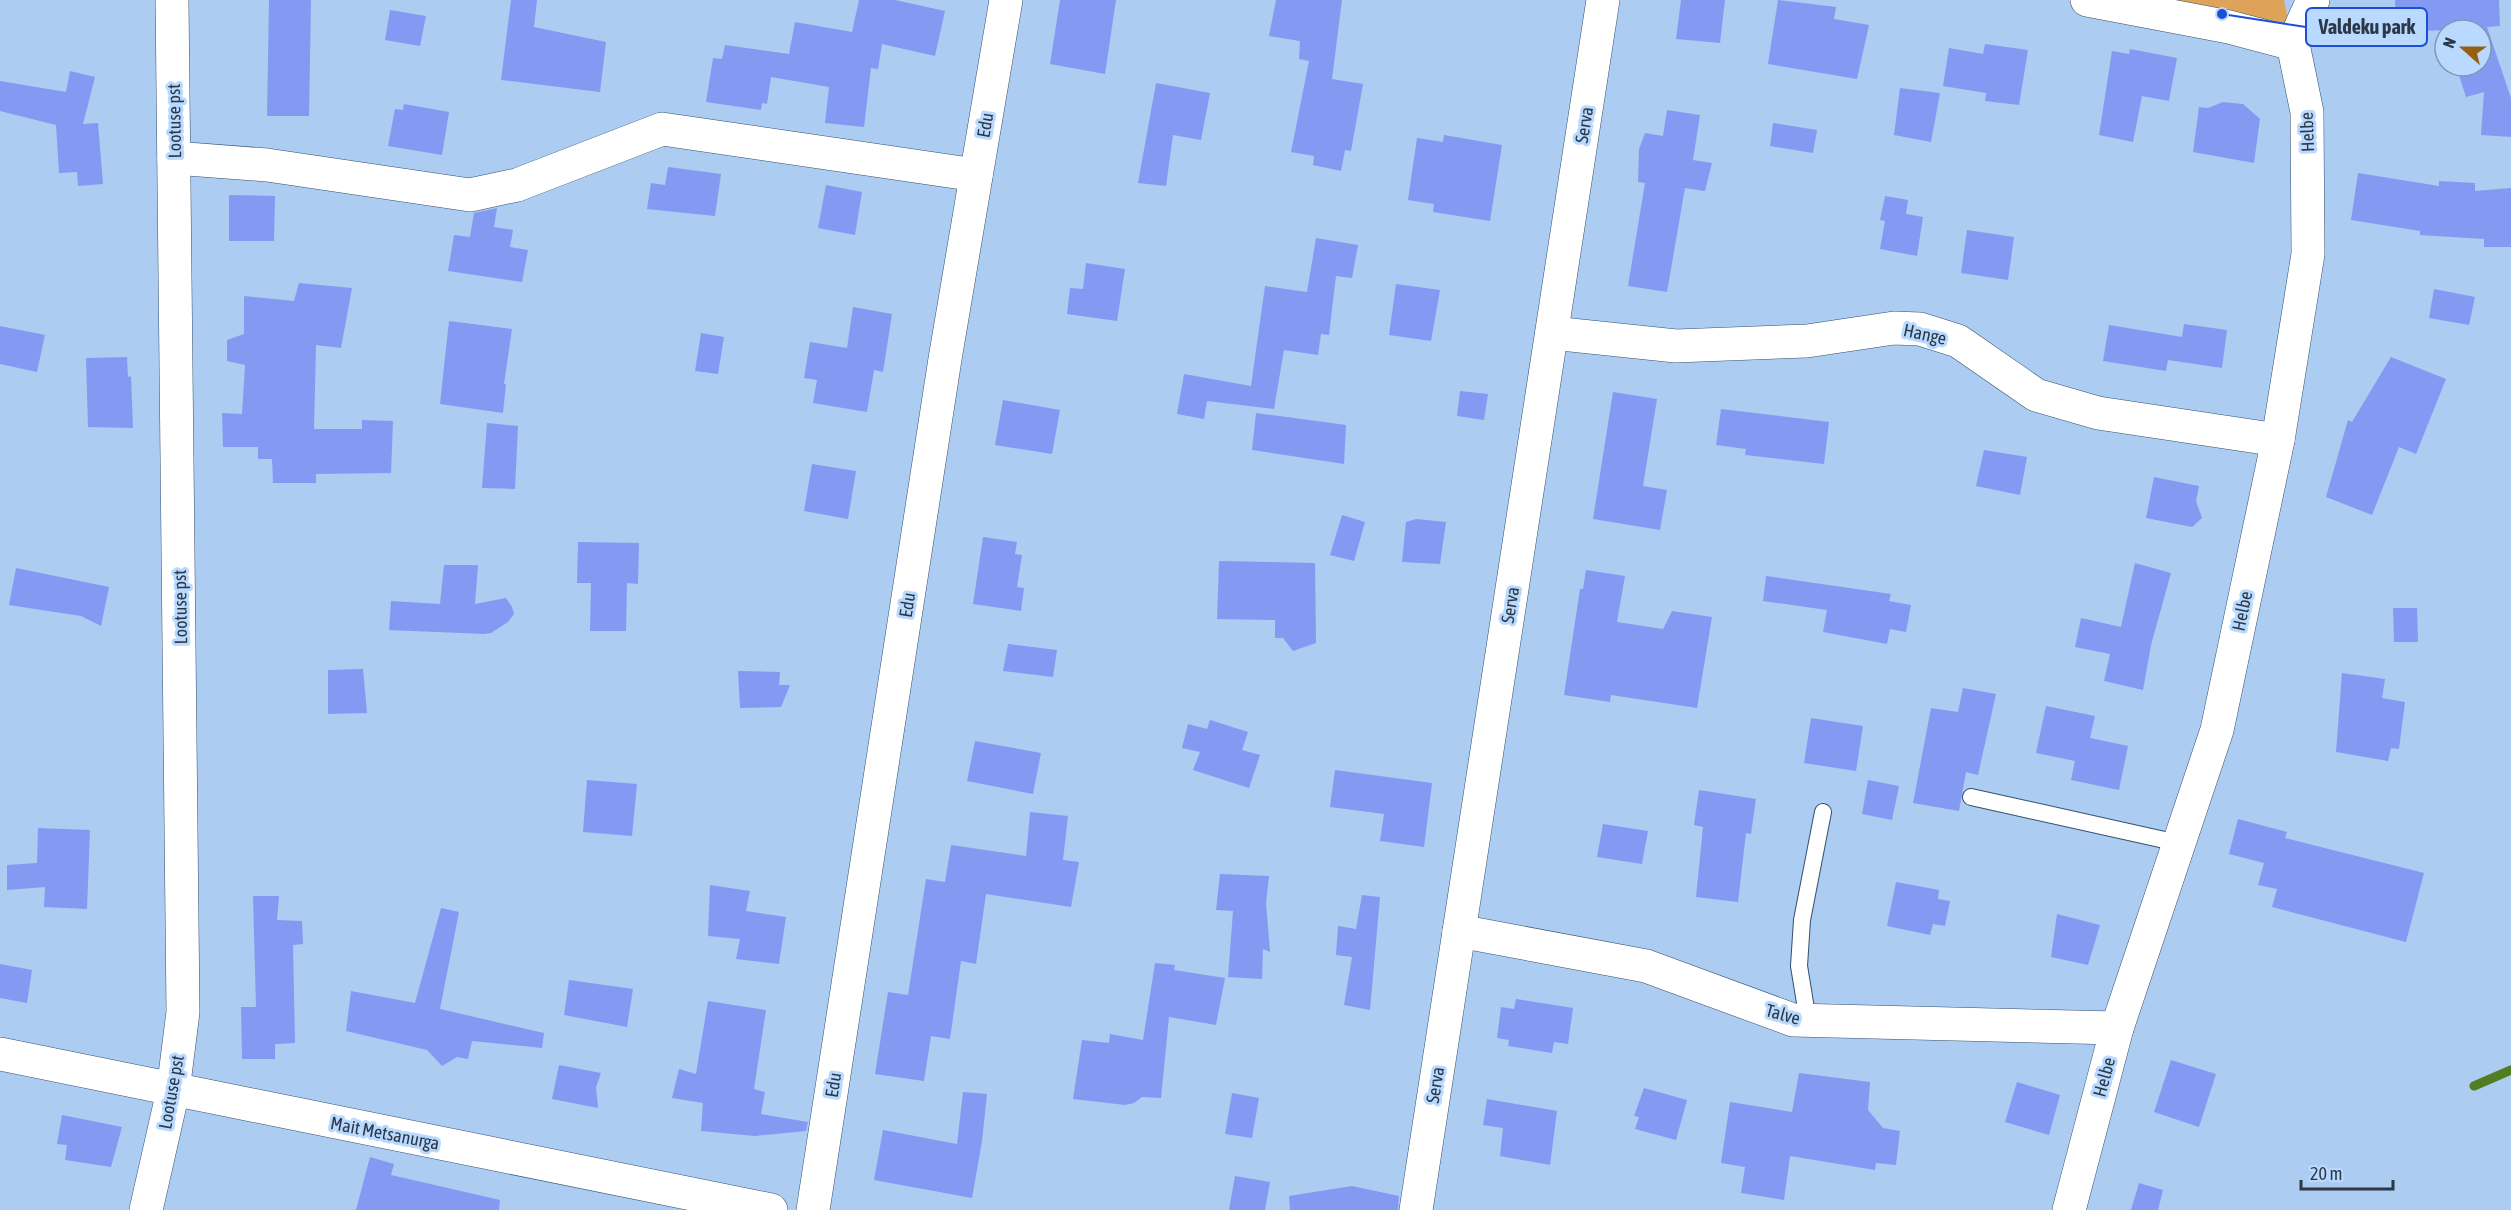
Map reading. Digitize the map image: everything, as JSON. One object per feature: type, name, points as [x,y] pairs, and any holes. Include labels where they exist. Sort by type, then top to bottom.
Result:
[{"type":"street","name":"Lootuse pst","points":[[146,1210],[173,1091],[183,1012],[172,0]]},
{"type":"street","name":"Edu","points":[[813,1210],[941,382],[1006,0]]},
{"type":"street","name":"Serva","points":[[1416,1210],[1603,0]]},
{"type":"street","points":[[2086,0],[2229,27],[2293,44],[2313,0]]},
{"type":"street","name":"Helbe","points":[[2069,1210],[2117,1028],[2217,730],[2278,440],[2308,254],[2307,112],[2293,44]]},
{"type":"street","points":[[174,158],[267,165],[470,195],[517,185],[662,129],[976,175]]},
{"type":"street","name":"Hange","points":[[1552,333],[1676,346],[1807,341],[1894,328],[1920,329],[1958,341],[2036,394],[2098,413],[2278,440]]},
{"type":"street","name":"Talve","points":[[1459,932],[1646,966],[1793,1020],[2117,1028]]},
{"type":"street","name":"Mait Metsanurga","points":[[0,1054],[173,1091],[771,1210]]},
{"type":"lane","points":[[1971,797],[2178,843]]},
{"type":"lane","points":[[1808,1021],[1799,966],[1802,920],[1823,812]]},
{"type":"shaded area","points":[[2087,0],[2284,0],[2293,44]]},
{"type":"building","points":[[269,0],[311,0],[309,116],[267,116]]},
{"type":"building","points":[[511,0],[537,0],[534,27],[606,42],[600,92],[501,80]]},
{"type":"building","points":[[859,0],[895,0],[945,11],[935,56],[882,44],[878,69],[871,68],[864,127],[825,123],[829,87],[771,77],[767,104],[762,103],[761,110],[706,102],[713,58],[722,59],[725,45],[789,54],[795,22],[852,32]]},
{"type":"building","points":[[1060,0],[1116,0],[1105,74],[1050,64]]},
{"type":"building","points":[[1276,0],[1342,0],[1332,79],[1363,84],[1351,151],[1345,150],[1341,171],[1313,165],[1314,156],[1291,152],[1309,61],[1299,59],[1300,41],[1269,36]]},
{"type":"building","points":[[1681,0],[1725,0],[1720,43],[1676,39]]},
{"type":"building","points":[[1778,0],[1836,7],[1834,19],[1869,25],[1857,79],[1768,64]]},
{"type":"building","points":[[2395,0],[2499,0],[2500,26],[2493,27],[2493,18],[2433,18],[2433,31],[2396,31]]},
{"type":"building","points":[[390,10],[426,16],[420,46],[385,40]]},
{"type":"building","points":[[1985,44],[2028,50],[2019,105],[1985,101],[1986,93],[1943,86],[1949,48],[1983,54]]},
{"type":"building","points":[[2493,45],[2511,98],[2511,137],[2481,135],[2484,92],[2466,97],[2460,78],[2493,78]]},
{"type":"building","points":[[2130,49],[2177,58],[2169,101],[2142,96],[2133,142],[2099,135],[2112,51],[2129,54]]},
{"type":"building","points":[[70,71],[95,77],[83,124],[98,123],[103,184],[78,186],[77,172],[59,173],[56,125],[0,111],[0,81],[66,92]]},
{"type":"building","points":[[1156,83],[1210,93],[1201,140],[1173,135],[1166,186],[1138,183]]},
{"type":"building","points":[[1900,88],[1940,93],[1931,142],[1894,135]]},
{"type":"building","points":[[2223,102],[2243,104],[2260,119],[2254,163],[2193,152],[2199,107],[2208,108]]},
{"type":"building","points":[[404,104],[449,112],[442,155],[388,146],[395,109],[403,110]]},
{"type":"building","points":[[1667,110],[1700,115],[1693,160],[1712,163],[1705,191],[1685,188],[1667,292],[1628,286],[1645,183],[1638,182],[1639,149],[1645,133],[1663,136]]},
{"type":"building","points":[[1773,123],[1817,130],[1813,153],[1770,146]]},
{"type":"building","points":[[1444,135],[1502,145],[1490,221],[1433,212],[1434,204],[1408,200],[1417,138],[1443,142]]},
{"type":"building","points":[[668,167],[721,174],[715,216],[647,209],[651,183],[665,185]]},
{"type":"building","points":[[2358,173],[2439,186],[2439,181],[2475,183],[2475,191],[2511,188],[2511,247],[2484,247],[2484,239],[2420,235],[2420,231],[2351,220]]},
{"type":"building","points":[[826,185],[862,192],[855,235],[818,228]]},
{"type":"building","points":[[229,195],[275,196],[274,241],[229,241]]},
{"type":"building","points":[[1885,196],[1908,200],[1906,214],[1923,217],[1917,256],[1880,249],[1885,221],[1880,220]]},
{"type":"building","points":[[497,208],[494,227],[513,230],[510,247],[528,250],[522,282],[448,271],[454,235],[470,237],[474,213]]},
{"type":"building","points":[[1967,230],[2014,237],[2008,280],[1961,273]]},
{"type":"building","points":[[1316,238],[1358,245],[1352,278],[1336,276],[1329,335],[1321,334],[1318,355],[1284,350],[1274,409],[1207,401],[1204,419],[1177,414],[1184,374],[1251,386],[1265,286],[1307,292]]},
{"type":"building","points":[[1086,263],[1125,269],[1117,321],[1067,314],[1070,288],[1083,289]]},
{"type":"building","points":[[299,283],[352,288],[341,348],[316,345],[314,429],[362,429],[362,420],[393,421],[391,473],[316,474],[316,483],[273,483],[272,459],[258,459],[258,447],[223,447],[222,413],[242,414],[245,365],[227,361],[227,340],[244,334],[244,296],[294,301]]},
{"type":"building","points":[[1396,284],[1440,290],[1431,341],[1389,335]]},
{"type":"building","points":[[2434,289],[2475,297],[2469,325],[2429,318]]},
{"type":"building","points":[[853,307],[892,314],[883,372],[874,370],[867,412],[813,403],[817,380],[804,378],[810,342],[847,348]]},
{"type":"building","points":[[449,321],[512,329],[504,384],[506,384],[503,413],[440,404]]},
{"type":"building","points":[[2184,324],[2227,330],[2222,368],[2168,360],[2166,371],[2103,361],[2109,325],[2182,337]]},
{"type":"building","points":[[0,326],[45,335],[37,372],[0,364]]},
{"type":"building","points":[[701,333],[724,337],[718,374],[695,371]]},
{"type":"building","points":[[127,357],[128,377],[131,376],[133,428],[88,427],[86,358]]},
{"type":"building","points":[[2391,357],[2446,379],[2416,454],[2399,447],[2372,515],[2326,497],[2348,420],[2352,422]]},
{"type":"building","points":[[1460,391],[1488,394],[1484,420],[1457,416]]},
{"type":"building","points":[[1613,392],[1657,399],[1643,486],[1667,490],[1660,530],[1593,519]]},
{"type":"building","points":[[1003,400],[1060,410],[1052,454],[995,445]]},
{"type":"building","points":[[1721,409],[1829,422],[1824,464],[1745,455],[1746,449],[1716,445]]},
{"type":"building","points":[[1256,413],[1346,425],[1344,464],[1252,450]]},
{"type":"building","points":[[487,423],[518,426],[515,489],[482,488]]},
{"type":"building","points":[[1984,450],[2027,457],[2020,495],[1976,486]]},
{"type":"building","points":[[812,464],[856,471],[848,519],[804,511]]},
{"type":"building","points":[[2154,477],[2199,486],[2196,501],[2202,518],[2192,527],[2146,518]]},
{"type":"building","points":[[1342,515],[1365,522],[1354,561],[1330,555]]},
{"type":"building","points":[[1416,519],[1446,522],[1440,564],[1402,562],[1406,522]]},
{"type":"building","points":[[983,537],[1017,542],[1015,554],[1022,555],[1017,587],[1024,588],[1021,611],[973,604]]},
{"type":"building","points":[[578,542],[639,543],[638,584],[627,583],[626,631],[590,631],[591,583],[577,583]]},
{"type":"building","points":[[1219,561],[1315,563],[1316,643],[1293,651],[1283,638],[1275,638],[1275,620],[1217,619]]},
{"type":"building","points":[[2135,563],[2171,573],[2151,645],[2143,690],[2104,681],[2110,654],[2075,647],[2081,618],[2121,627]]},
{"type":"building","points":[[444,565],[478,565],[475,604],[506,598],[514,614],[508,622],[491,633],[484,634],[389,630],[391,601],[440,604]]},
{"type":"building","points":[[16,568],[109,587],[101,626],[81,616],[9,605]]},
{"type":"building","points":[[1586,570],[1625,576],[1617,622],[1663,629],[1672,611],[1712,617],[1697,708],[1611,695],[1610,702],[1564,695],[1580,589],[1583,589]]},
{"type":"building","points":[[1766,576],[1891,594],[1889,601],[1911,605],[1906,632],[1890,629],[1887,644],[1823,632],[1827,610],[1763,601]]},
{"type":"building","points":[[2393,608],[2417,608],[2418,642],[2394,642]]},
{"type":"building","points":[[1008,644],[1057,650],[1053,677],[1003,671]]},
{"type":"building","points":[[363,669],[367,713],[328,714],[328,670]]},
{"type":"building","points":[[738,671],[780,672],[779,685],[790,685],[781,707],[740,708]]},
{"type":"building","points":[[2342,673],[2385,679],[2382,698],[2405,702],[2399,749],[2391,748],[2388,761],[2336,752]]},
{"type":"building","points":[[1963,688],[1996,694],[1978,775],[1966,772],[1959,811],[1913,803],[1931,708],[1958,712]]},
{"type":"building","points":[[2046,706],[2095,716],[2090,738],[2128,746],[2119,790],[2071,780],[2075,761],[2036,753]]},
{"type":"building","points":[[1811,718],[1863,726],[1856,771],[1804,763]]},
{"type":"building","points":[[1210,720],[1248,732],[1242,750],[1260,755],[1249,788],[1193,770],[1200,752],[1182,748],[1188,724],[1207,729]]},
{"type":"building","points":[[975,741],[1041,753],[1033,794],[967,781]]},
{"type":"building","points":[[1335,770],[1432,783],[1424,847],[1380,841],[1384,814],[1330,807]]},
{"type":"building","points":[[587,780],[637,784],[632,836],[583,832]]},
{"type":"building","points":[[1868,780],[1899,786],[1892,820],[1862,814]]},
{"type":"building","points":[[1699,790],[1756,799],[1751,834],[1746,833],[1738,902],[1696,897],[1703,827],[1694,825]]},
{"type":"building","points":[[1030,812],[1068,816],[1063,860],[1079,862],[1071,907],[986,894],[976,964],[961,961],[950,1039],[931,1036],[924,1081],[875,1074],[888,992],[908,995],[926,879],[945,882],[951,845],[1026,856]]},
{"type":"building","points":[[2238,819],[2287,832],[2285,838],[2424,873],[2406,942],[2272,907],[2277,889],[2258,885],[2264,863],[2229,854]]},
{"type":"building","points":[[1603,824],[1648,831],[1642,864],[1597,857]]},
{"type":"building","points":[[38,828],[90,830],[87,909],[44,907],[45,887],[7,890],[7,865],[37,863]]},
{"type":"building","points":[[1220,874],[1269,876],[1266,903],[1270,952],[1263,949],[1262,979],[1228,977],[1233,911],[1216,910]]},
{"type":"building","points":[[1896,882],[1939,890],[1938,899],[1950,901],[1945,926],[1933,924],[1930,935],[1887,926]]},
{"type":"building","points":[[710,885],[750,891],[746,911],[786,917],[779,964],[736,959],[740,939],[708,936]]},
{"type":"building","points":[[1362,895],[1380,897],[1370,1010],[1344,1005],[1352,957],[1336,955],[1338,926],[1356,929]]},
{"type":"building","points":[[253,896],[279,896],[277,920],[302,921],[303,944],[293,945],[295,1043],[275,1044],[275,1059],[242,1059],[241,1007],[256,1007]]},
{"type":"building","points":[[441,908],[459,912],[440,1009],[544,1033],[542,1048],[472,1041],[468,1059],[457,1057],[442,1066],[427,1050],[346,1031],[351,991],[415,1003]]},
{"type":"building","points":[[2057,914],[2100,925],[2088,965],[2051,957]]},
{"type":"building","points":[[1155,963],[1175,965],[1174,970],[1225,978],[1216,1025],[1169,1017],[1161,1098],[1142,1097],[1134,1103],[1125,1105],[1073,1099],[1082,1040],[1109,1043],[1110,1034],[1143,1040]]},
{"type":"building","points":[[0,964],[32,970],[27,1003],[0,998]]},
{"type":"building","points":[[569,980],[633,989],[627,1027],[564,1015]]},
{"type":"building","points":[[1516,999],[1573,1008],[1568,1044],[1554,1042],[1552,1053],[1508,1046],[1509,1040],[1497,1038],[1501,1007],[1514,1009]]},
{"type":"building","points":[[708,1001],[766,1010],[754,1089],[765,1092],[761,1114],[808,1122],[806,1131],[755,1136],[701,1131],[703,1103],[672,1098],[679,1069],[696,1074]]},
{"type":"building","points":[[2171,1060],[2216,1074],[2199,1127],[2154,1112]]},
{"type":"building","points":[[559,1065],[601,1073],[596,1087],[598,1108],[552,1099]]},
{"type":"building","points":[[1799,1073],[1870,1082],[1868,1110],[1883,1128],[1900,1131],[1896,1165],[1876,1163],[1875,1170],[1790,1156],[1784,1200],[1741,1193],[1745,1167],[1721,1163],[1730,1102],[1792,1112]]},
{"type":"building","points":[[2017,1082],[2060,1095],[2049,1135],[2005,1122]]},
{"type":"building","points":[[1644,1088],[1687,1100],[1676,1140],[1635,1129],[1639,1117],[1634,1116]]},
{"type":"building","points":[[963,1092],[987,1094],[972,1198],[874,1180],[883,1130],[957,1144]]},
{"type":"building","points":[[1232,1093],[1259,1098],[1252,1138],[1225,1134]]},
{"type":"building","points":[[1487,1099],[1557,1111],[1550,1165],[1500,1156],[1503,1128],[1483,1125]]},
{"type":"building","points":[[62,1115],[122,1127],[111,1167],[65,1160],[67,1145],[57,1144]]},
{"type":"building","points":[[370,1157],[394,1164],[391,1175],[500,1200],[499,1210],[356,1210]]},
{"type":"building","points":[[1235,1176],[1270,1182],[1265,1210],[1229,1210]]},
{"type":"building","points":[[2139,1183],[2163,1190],[2158,1210],[2131,1210]]},
{"type":"building","points":[[1352,1186],[1399,1196],[1398,1210],[1290,1210],[1289,1196]]},
{"type":"waterway","points":[[2474,1086],[2511,1070]]},
{"type":"place","name":"Valdeku park","points":[[2222,14]]}]
